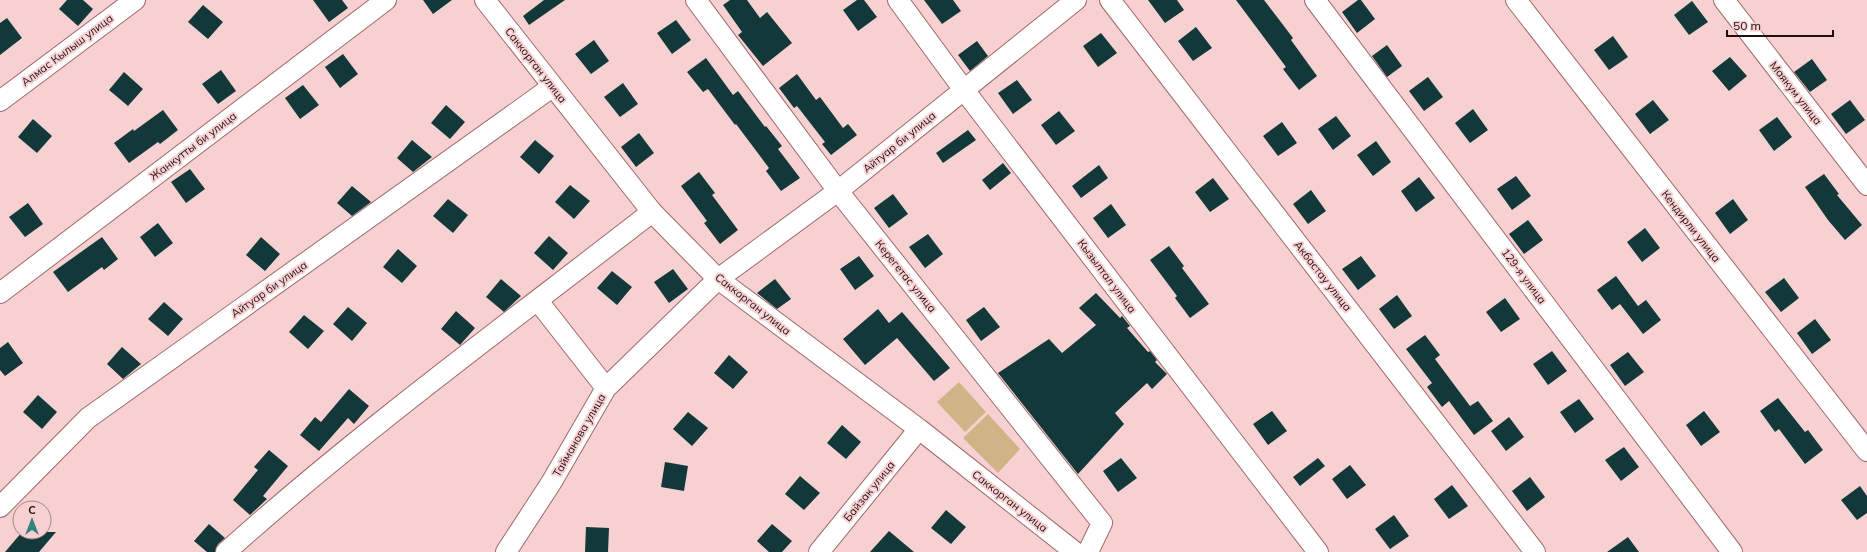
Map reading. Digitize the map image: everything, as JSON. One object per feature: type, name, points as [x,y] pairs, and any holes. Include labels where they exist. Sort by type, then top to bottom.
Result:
[{"type":"street","name":"Алмас Кылыш улица","points":[[0,101],[135,0]]},
{"type":"street","name":"Жанкутты би улица","points":[[0,293],[386,0]]},
{"type":"street","name":"Саккорган улица","points":[[486,0],[552,87],[652,212],[718,279],[919,429],[1075,552]]},
{"type":"street","name":"Керегетас улица","points":[[696,0],[838,191],[1102,523],[1088,552]]},
{"type":"street","name":"Кызылтал улица","points":[[898,0],[964,90],[1318,552]]},
{"type":"street","name":"Айтуар би улица","points":[[718,279],[838,191],[1076,0]]},
{"type":"street","name":"Акбастау улица","points":[[1110,0],[1535,552]]},
{"type":"street","name":"129-я улица","points":[[1315,0],[1732,552]]},
{"type":"street","name":"Кендирли улица","points":[[1516,0],[1867,451]]},
{"type":"street","name":"Маякум улица","points":[[1724,0],[1867,185]]},
{"type":"street","name":"Айтуар би улица","points":[[0,507],[88,418],[552,87]]},
{"type":"street","points":[[226,552],[284,500],[456,363],[652,212]]},
{"type":"street","name":"Тайманова улица","points":[[506,552],[551,483],[606,388],[718,279]]},
{"type":"street","points":[[538,301],[606,388]]},
{"type":"street","name":"Байзак улица","points":[[819,552],[919,429]]},
{"type":"shaded area","points":[[959,382],[986,412],[965,432],[937,402]]},
{"type":"shaded area","points":[[988,414],[1020,449],[998,473],[963,438]]},
{"type":"building","points":[[67,0],[83,0],[93,9],[78,26],[59,9]]},
{"type":"building","points":[[313,0],[342,0],[348,8],[329,22]]},
{"type":"building","points":[[423,0],[452,0],[433,14]]},
{"type":"building","points":[[544,0],[565,0],[529,25],[523,16]]},
{"type":"building","points":[[730,0],[747,0],[760,18],[767,12],[792,43],[763,66],[738,35],[742,32],[723,5]]},
{"type":"building","points":[[857,0],[864,0],[877,17],[858,31],[843,10]]},
{"type":"building","points":[[924,0],[953,0],[961,11],[942,24]]},
{"type":"building","points":[[1148,0],[1177,0],[1184,10],[1165,23]]},
{"type":"building","points":[[1236,0],[1264,0],[1293,38],[1291,40],[1317,76],[1299,90],[1283,69],[1286,67]]},
{"type":"building","points":[[1358,0],[1361,0],[1375,19],[1357,33],[1342,12]]},
{"type":"building","points":[[1692,1],[1708,22],[1689,35],[1674,15]]},
{"type":"building","points":[[203,5],[223,22],[208,39],[188,22]]},
{"type":"building","points":[[7,18],[22,38],[0,55],[0,23]]},
{"type":"building","points":[[676,20],[691,40],[672,54],[657,33]]},
{"type":"building","points":[[1196,27],[1212,48],[1193,61],[1178,41]]},
{"type":"building","points":[[1101,33],[1117,53],[1098,67],[1083,46]]},
{"type":"building","points":[[1613,36],[1628,57],[1609,70],[1594,50]]},
{"type":"building","points":[[594,40],[609,61],[591,74],[575,54]]},
{"type":"building","points":[[977,41],[988,56],[970,71],[958,55]]},
{"type":"building","points":[[1387,45],[1402,66],[1387,77],[1372,56]]},
{"type":"building","points":[[343,54],[358,74],[340,88],[325,67]]},
{"type":"building","points":[[1730,57],[1747,76],[1729,91],[1712,71]]},
{"type":"building","points":[[706,58],[733,95],[738,91],[765,127],[766,126],[782,146],[778,149],[800,178],[781,191],[766,171],[769,168],[736,124],[735,125],[708,89],[703,92],[687,72]]},
{"type":"building","points":[[1812,59],[1827,80],[1810,92],[1794,72]]},
{"type":"building","points":[[221,70],[236,91],[218,104],[202,84]]},
{"type":"building","points":[[124,72],[143,89],[128,106],[109,90]]},
{"type":"building","points":[[797,74],[816,100],[820,97],[843,128],[848,124],[857,135],[831,155],[822,144],[825,142],[797,106],[794,108],[779,88]]},
{"type":"building","points":[[1428,77],[1443,97],[1424,111],[1409,91]]},
{"type":"building","points":[[1017,80],[1032,100],[1013,114],[998,93]]},
{"type":"building","points":[[623,83],[638,104],[620,117],[604,97]]},
{"type":"building","points":[[303,85],[319,105],[300,119],[285,98]]},
{"type":"building","points":[[1653,100],[1669,120],[1650,134],[1635,114]]},
{"type":"building","points":[[1850,100],[1865,120],[1846,134],[1831,114]]},
{"type":"building","points":[[446,105],[465,122],[450,139],[431,123]]},
{"type":"building","points":[[1473,109],[1488,130],[1470,143],[1455,123]]},
{"type":"building","points":[[163,110],[178,130],[160,144],[158,142],[129,163],[114,143],[133,129],[134,131]]},
{"type":"building","points":[[1059,111],[1075,131],[1056,145],[1041,125]]},
{"type":"building","points":[[1336,116],[1351,136],[1333,150],[1318,129]]},
{"type":"building","points":[[1777,117],[1792,137],[1774,151],[1759,130]]},
{"type":"building","points":[[33,119],[52,136],[37,153],[18,137]]},
{"type":"building","points":[[1282,122],[1297,143],[1278,156],[1263,136]]},
{"type":"building","points":[[968,130],[976,140],[943,163],[936,153]]},
{"type":"building","points":[[639,133],[654,153],[636,167],[621,147]]},
{"type":"building","points":[[412,140],[432,157],[413,172],[397,158]]},
{"type":"building","points":[[535,140],[554,156],[539,174],[520,157]]},
{"type":"building","points":[[1376,141],[1391,162],[1373,176],[1357,155]]},
{"type":"building","points":[[1003,163],[1011,173],[990,190],[982,180]]},
{"type":"building","points":[[1099,165],[1108,178],[1081,198],[1072,186]]},
{"type":"building","points":[[190,169],[205,189],[186,203],[171,182]]},
{"type":"building","points":[[699,172],[715,193],[712,195],[738,230],[720,244],[704,223],[707,221],[681,186]]},
{"type":"building","points":[[1824,174],[1839,194],[1837,195],[1862,225],[1845,240],[1828,220],[1805,187]]},
{"type":"building","points":[[1516,176],[1531,196],[1512,210],[1497,189]]},
{"type":"building","points":[[1419,177],[1435,198],[1416,212],[1401,191]]},
{"type":"building","points":[[1213,178],[1229,199],[1210,212],[1195,192]]},
{"type":"building","points":[[570,185],[590,201],[574,219],[555,202]]},
{"type":"building","points":[[352,186],[371,202],[352,216],[337,203]]},
{"type":"building","points":[[1311,190],[1326,211],[1308,224],[1293,204]]},
{"type":"building","points":[[893,194],[908,214],[889,228],[874,208]]},
{"type":"building","points":[[448,199],[468,215],[453,233],[433,216]]},
{"type":"building","points":[[1733,199],[1748,220],[1730,234],[1715,213]]},
{"type":"building","points":[[28,203],[43,224],[25,237],[9,217]]},
{"type":"building","points":[[1111,204],[1126,225],[1108,238],[1093,218]]},
{"type":"building","points":[[1528,220],[1543,240],[1524,254],[1509,234]]},
{"type":"building","points":[[158,223],[173,243],[155,257],[140,237]]},
{"type":"building","points":[[1645,228],[1660,248],[1642,262],[1627,242]]},
{"type":"building","points":[[928,234],[943,254],[925,268],[909,247]]},
{"type":"building","points":[[549,236],[568,253],[553,270],[534,253]]},
{"type":"building","points":[[102,237],[118,259],[104,270],[102,267],[68,292],[53,272]]},
{"type":"building","points":[[261,237],[280,254],[265,271],[246,255]]},
{"type":"building","points":[[1169,246],[1184,266],[1182,268],[1209,304],[1190,318],[1175,298],[1177,296],[1150,260]]},
{"type":"building","points":[[398,249],[417,266],[402,283],[383,267]]},
{"type":"building","points":[[859,256],[874,276],[855,290],[840,269]]},
{"type":"building","points":[[1361,256],[1376,276],[1358,290],[1342,269]]},
{"type":"building","points":[[673,269],[688,289],[669,303],[654,282]]},
{"type":"building","points":[[612,271],[632,287],[617,305],[597,288]]},
{"type":"building","points":[[1616,276],[1638,306],[1646,300],[1661,320],[1643,334],[1620,304],[1612,310],[1597,290]]},
{"type":"building","points":[[1784,278],[1799,298],[1781,312],[1765,292]]},
{"type":"building","points":[[501,279],[521,296],[504,312],[486,297]]},
{"type":"building","points":[[775,279],[791,299],[777,309],[757,293]]},
{"type":"building","points":[[1096,293],[1120,318],[1122,316],[1130,326],[1127,328],[1148,352],[1150,351],[1157,360],[1155,362],[1167,374],[1152,389],[1147,383],[1115,413],[1124,424],[1078,474],[998,373],[1049,339],[1062,353],[1096,325],[1079,308]]},
{"type":"building","points":[[1397,295],[1412,316],[1394,329],[1379,309]]},
{"type":"building","points":[[1505,298],[1520,319],[1501,332],[1486,312]]},
{"type":"building","points":[[164,302],[183,319],[168,336],[148,319]]},
{"type":"building","points":[[348,307],[367,323],[352,341],[333,324]]},
{"type":"building","points":[[984,307],[1000,327],[981,341],[966,320]]},
{"type":"building","points":[[878,309],[889,323],[902,312],[950,368],[934,381],[897,338],[865,365],[843,339]]},
{"type":"building","points":[[456,311],[475,328],[460,345],[441,329]]},
{"type":"building","points":[[304,315],[324,331],[308,349],[289,332]]},
{"type":"building","points":[[1815,319],[1831,340],[1812,354],[1797,333]]},
{"type":"building","points":[[1425,335],[1440,355],[1435,359],[1470,406],[1478,401],[1493,421],[1474,435],[1449,401],[1442,407],[1427,387],[1432,383],[1406,349]]},
{"type":"building","points":[[8,342],[23,363],[5,376],[0,370],[0,348]]},
{"type":"building","points":[[122,347],[141,364],[123,379],[107,364]]},
{"type":"building","points":[[1552,351],[1567,371],[1548,385],[1533,364]]},
{"type":"building","points":[[1628,352],[1644,372],[1625,386],[1610,365]]},
{"type":"building","points":[[729,355],[748,372],[733,389],[714,373]]},
{"type":"building","points":[[349,389],[369,406],[354,424],[348,418],[319,451],[300,435],[315,417],[321,422]]},
{"type":"building","points":[[38,395],[57,412],[42,429],[23,412]]},
{"type":"building","points":[[1778,398],[1805,432],[1808,430],[1823,450],[1805,464],[1779,429],[1775,432],[1760,411]]},
{"type":"building","points":[[1579,399],[1594,419],[1575,433],[1560,412]]},
{"type":"building","points":[[1272,411],[1287,431],[1268,445],[1253,424]]},
{"type":"building","points":[[1704,411],[1720,432],[1701,446],[1686,425]]},
{"type":"building","points":[[688,412],[708,428],[692,446],[673,429]]},
{"type":"building","points":[[1509,417],[1524,437],[1506,451],[1491,431]]},
{"type":"building","points":[[842,425],[861,442],[846,459],[827,443]]},
{"type":"building","points":[[1624,447],[1639,467],[1621,481],[1605,460]]},
{"type":"building","points":[[269,450],[288,466],[263,496],[267,499],[250,515],[233,500],[258,470],[254,467]]},
{"type":"building","points":[[1121,458],[1137,478],[1118,492],[1103,471]]},
{"type":"building","points":[[1318,458],[1325,466],[1300,486],[1293,477]]},
{"type":"building","points":[[665,462],[688,466],[684,491],[661,487]]},
{"type":"building","points":[[1350,465],[1366,485],[1347,499],[1332,479]]},
{"type":"building","points":[[800,476],[820,493],[804,510],[785,494]]},
{"type":"building","points":[[1530,477],[1545,497],[1527,511],[1512,491]]},
{"type":"building","points":[[1452,485],[1468,506],[1449,519],[1434,499]]},
{"type":"building","points":[[1860,486],[1867,496],[1867,513],[1857,520],[1841,500]]},
{"type":"building","points":[[946,510],[966,527],[951,544],[931,528]]},
{"type":"building","points":[[1394,515],[1409,536],[1390,549],[1375,529]]},
{"type":"building","points":[[209,524],[225,538],[218,544],[215,552],[207,552],[194,541]]},
{"type":"building","points":[[772,524],[792,541],[782,552],[769,552],[757,541]]},
{"type":"building","points":[[586,527],[609,528],[608,552],[585,552]]},
{"type":"building","points":[[889,531],[914,552],[870,552]]},
{"type":"building","points":[[1628,537],[1639,552],[1607,552]]},
{"type":"building","points":[[15,540],[49,540],[39,552],[5,552]]}]
